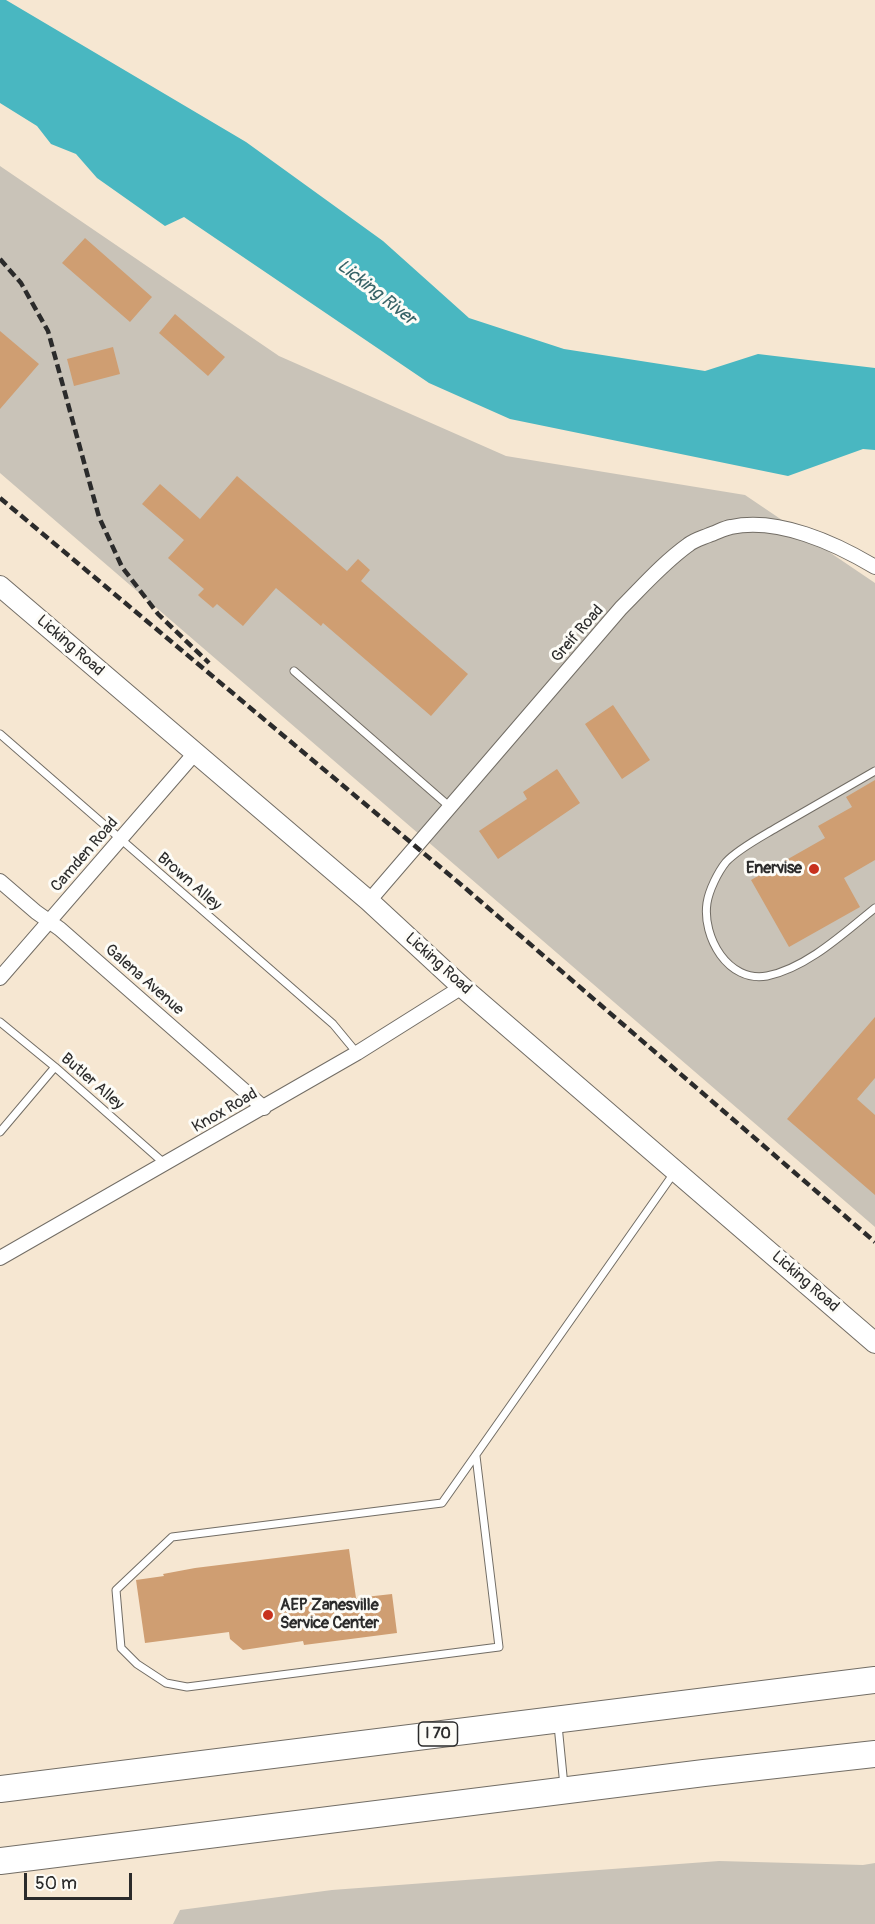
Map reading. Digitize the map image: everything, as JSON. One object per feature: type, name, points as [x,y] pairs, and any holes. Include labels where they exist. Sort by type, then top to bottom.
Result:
[{"type":"highway","name":"I 70","points":[[0,1789],[875,1680]]},
{"type":"highway","points":[[0,1861],[565,1790],[875,1754]]},
{"type":"street","name":"Greif Road","points":[[369,901],[621,608],[690,543],[731,527],[761,526],[789,529],[816,537],[875,567]]},
{"type":"street","name":"Licking Road","points":[[0,586],[369,901],[462,987],[875,1342]]},
{"type":"street","name":"Camden Road","points":[[0,978],[195,753]]},
{"type":"street","name":"Galena Avenue","points":[[0,881],[142,999],[264,1108]]},
{"type":"street","name":"Knox Road","points":[[0,1258],[264,1108],[462,987]]},
{"type":"lane","points":[[294,671],[450,807]]},
{"type":"lane","name":"Brown Alley","points":[[0,734],[333,1024],[357,1053]]},
{"type":"lane","points":[[875,771],[756,840],[727,861],[717,875],[707,903],[708,928],[717,950],[731,967],[740,974],[766,976],[806,961],[875,908]]},
{"type":"lane","name":"Butler Alley","points":[[0,1022],[165,1164]]},
{"type":"lane","points":[[0,1132],[56,1068]]},
{"type":"lane","points":[[476,1456],[500,1647],[187,1687],[165,1683],[137,1664],[121,1648],[116,1590],[172,1537],[442,1503],[676,1171]]},
{"type":"lane","points":[[557,1720],[565,1790]]},
{"type":"shaded area","points":[[0,166],[279,356],[506,456],[745,495],[875,583],[875,1227],[0,473]]},
{"type":"shaded area","points":[[719,1861],[863,1865],[875,1863],[875,1924],[173,1924],[180,1910],[332,1890]]},
{"type":"water","name":"Licking River","points":[[0,0],[6,0],[246,142],[383,241],[469,318],[564,349],[705,371],[758,354],[875,368],[875,450],[863,449],[788,476],[510,419],[429,383],[184,217],[165,226],[97,178],[76,154],[51,144],[37,126],[0,103]]},
{"type":"building","points":[[85,238],[152,297],[130,322],[62,263]]},
{"type":"building","points":[[175,314],[225,357],[208,376],[159,333]]},
{"type":"building","points":[[0,331],[39,364],[0,409]]},
{"type":"building","points":[[113,347],[120,374],[74,386],[67,359]]},
{"type":"building","points":[[237,476],[347,571],[358,559],[370,570],[361,581],[468,674],[431,716],[323,623],[321,626],[276,588],[243,626],[217,604],[213,608],[200,597],[198,595],[204,589],[168,558],[184,540],[142,504],[160,484],[200,519]]},
{"type":"building","points":[[613,705],[650,760],[622,779],[585,724]]},
{"type":"building","points":[[557,769],[580,803],[498,859],[479,831],[527,799],[523,792]]},
{"type":"building","name":"Enervise","points":[[875,780],[875,860],[844,878],[860,907],[789,947],[751,880],[825,838],[818,826],[852,807],[846,797]]},
{"type":"building","points":[[875,1017],[875,1078],[857,1099],[875,1115],[875,1195],[787,1119]]},
{"type":"building","name":"AEP Zanesville Service Center","points":[[349,1549],[356,1598],[392,1594],[397,1633],[304,1645],[303,1641],[243,1650],[230,1639],[229,1632],[145,1643],[136,1580],[195,1568]]},
{"type":"railway","points":[[0,259],[21,283],[48,331],[99,517],[122,567],[158,614],[209,663]]},
{"type":"railway","points":[[0,498],[464,887],[875,1242]]},
{"type":"place","name":"Enervise","points":[[814,869]]},
{"type":"place","name":"AEP Zanesville Service Center","points":[[268,1615]]}]
